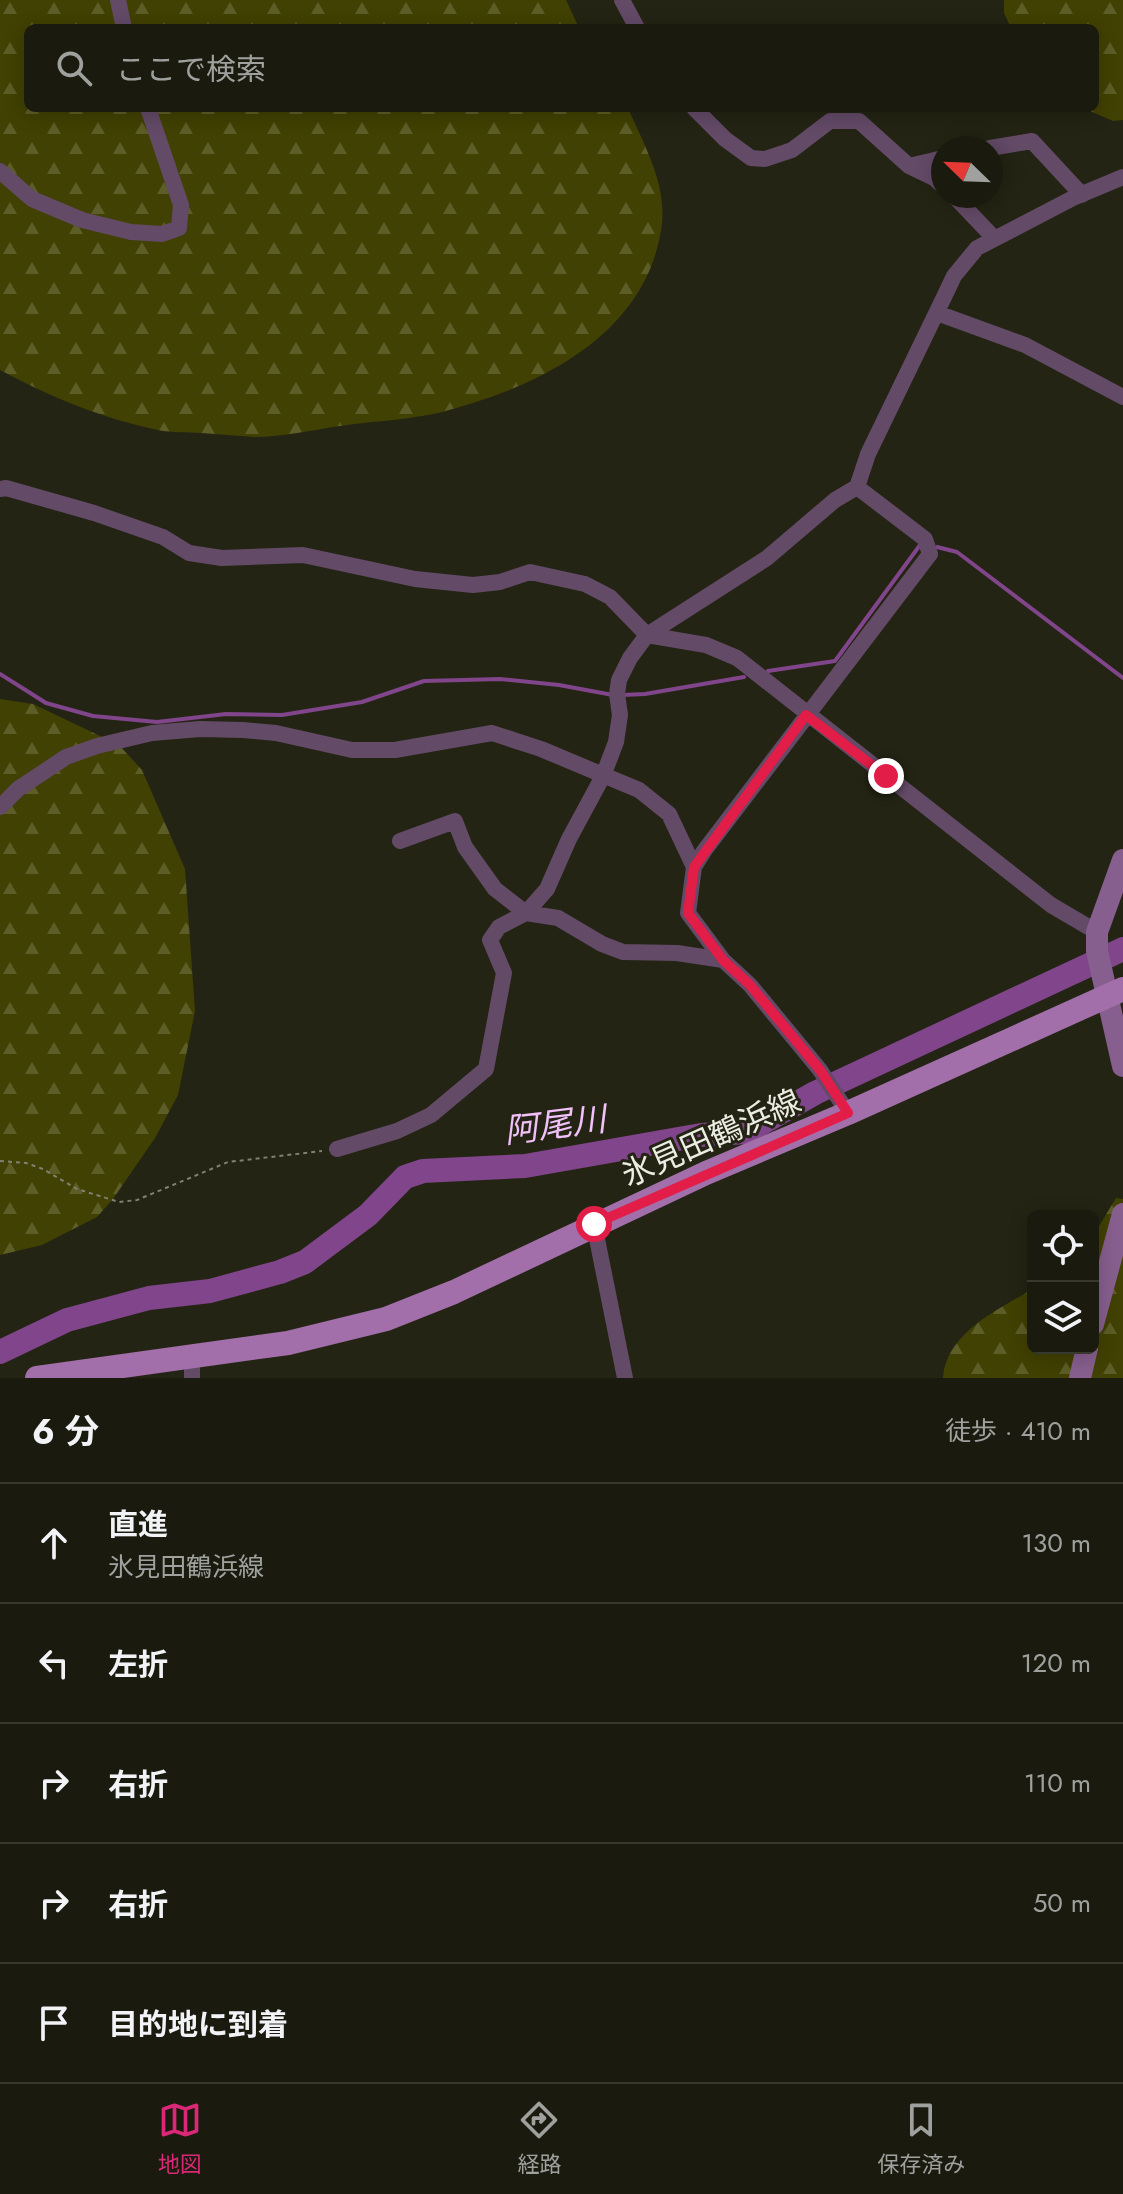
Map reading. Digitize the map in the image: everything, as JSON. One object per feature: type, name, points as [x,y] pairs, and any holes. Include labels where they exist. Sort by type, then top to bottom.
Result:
[{"type":"main road","name":"氷見田鶴浜線","points":[[37,1378],[192,1367],[386,1319],[454,1292],[844,1107],[1111,989]]},
{"type":"street","points":[[118,0],[123,24]]},
{"type":"street","points":[[622,0],[635,24]]},
{"type":"street","points":[[0,171],[32,199],[82,220],[131,232],[162,234],[179,228],[181,205],[149,112]]},
{"type":"street","points":[[698,112],[725,139],[751,158],[765,159],[792,150],[830,121],[859,121],[909,166],[931,177]]},
{"type":"street","points":[[1003,146],[1032,141],[1082,195]]},
{"type":"street","points":[[909,166],[931,161]]},
{"type":"street","points":[[337,1149],[397,1131],[431,1115],[486,1069],[504,973],[490,940],[499,927],[526,913],[547,889],[569,839],[603,776],[616,742],[620,715],[619,680],[647,635],[767,558],[835,500],[857,487],[868,454],[954,276],[977,248],[1123,177]]},
{"type":"street","points":[[965,208],[994,238]]},
{"type":"street","points":[[937,313],[1025,345],[1123,397]]},
{"type":"street","points":[[844,1107],[820,1070],[750,985],[723,960],[688,913],[694,867],[930,554],[925,539],[857,487]]},
{"type":"street","points":[[0,489],[6,488],[94,513],[163,537],[189,553],[222,558],[303,555],[415,579],[473,585],[500,582],[530,572],[585,584],[610,597],[647,635],[706,645],[737,658],[1097,942]]},
{"type":"street","points":[[0,807],[18,789],[66,757],[152,733],[200,729],[276,733],[352,750],[395,750],[492,733],[541,749],[639,790],[669,814],[694,867]]},
{"type":"street","points":[[400,841],[455,821],[465,847],[495,889],[526,913],[558,918],[602,944],[623,952],[677,953],[723,960]]},
{"type":"street","points":[[1123,860],[1097,942],[1111,989],[1123,1066]]},
{"type":"street","points":[[1099,1302],[1123,1214]]},
{"type":"street","points":[[594,1224],[625,1378]]},
{"type":"street","points":[[1080,1378],[1086,1354]]},
{"type":"path","points":[[0,1161],[35,1166],[77,1189],[119,1202],[137,1200],[228,1162],[337,1149]]},
{"type":"green space","points":[[0,0],[566,0],[577,24],[24,24],[24,112],[630,112],[657,178],[662,223],[653,262],[636,296],[612,325],[584,350],[551,370],[515,388],[442,412],[287,435],[255,437],[163,431],[77,406],[0,370]]},
{"type":"green space","points":[[1004,0],[1123,0],[1123,120],[1113,121],[1092,112],[1099,112],[1099,24],[1009,24],[1004,13]]},
{"type":"green space","points":[[0,699],[33,704],[119,745],[142,770],[185,869],[195,1011],[178,1095],[155,1138],[113,1199],[97,1217],[42,1245],[0,1255]]},
{"type":"green space","points":[[1116,1198],[1123,1199],[1123,1378],[943,1378],[946,1362],[964,1335],[990,1314],[1027,1292],[1027,1354],[1099,1354],[1099,1226]]},
{"type":"waterway","points":[[768,671],[835,661],[920,545]]},
{"type":"waterway","points":[[937,547],[957,552],[1123,678]]},
{"type":"waterway","points":[[0,674],[46,703],[93,716],[157,722],[226,714],[282,715],[362,702],[424,681],[500,679],[613,695]]},
{"type":"waterway","points":[[622,695],[744,677]]},
{"type":"waterway","name":"阿尾川","points":[[0,1352],[67,1320],[149,1298],[210,1291],[305,1262],[368,1215],[405,1177],[423,1171],[525,1166],[701,1135],[746,1132],[815,1093],[1123,949]]},
{"type":"route","points":[[594,1224],[848,1113],[820,1070],[750,985],[723,960],[688,913],[694,867],[806,715],[886,776]]}]
